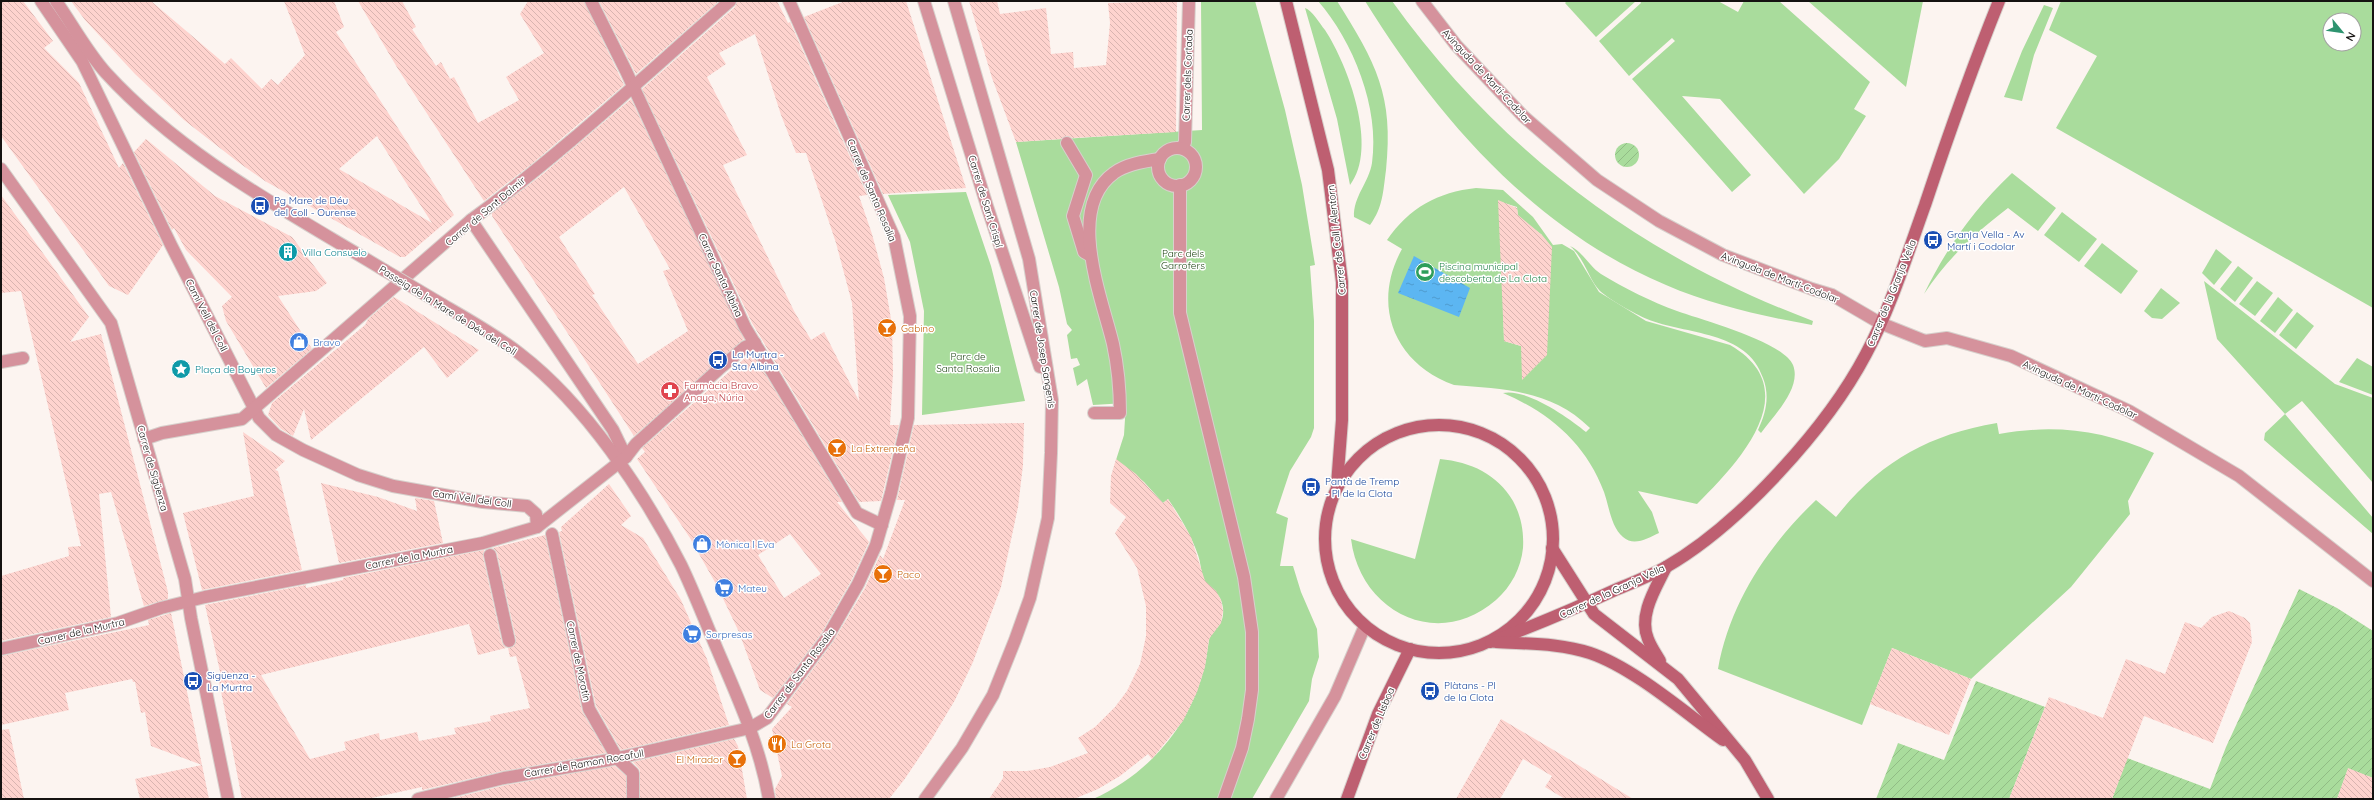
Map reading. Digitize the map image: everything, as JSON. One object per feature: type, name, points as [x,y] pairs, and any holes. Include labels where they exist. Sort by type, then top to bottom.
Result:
[{"type":"street","name":"Camí Vell del Coll","points":[[41,1],[82,61],[171,245],[250,400],[252,410],[276,435],[303,450],[358,475],[401,487],[483,502],[527,506],[536,514],[537,527]]},
{"type":"street","name":"Passeig de la Mare de Déu del Coll","points":[[56,1],[104,72],[129,97],[164,128],[242,185],[508,345],[536,367],[622,460]]},
{"type":"street","name":"Carrer Santa Albina","points":[[591,1],[745,327],[857,514],[882,525]]},
{"type":"street","name":"Carrer de Sant Dalmir","points":[[144,439],[162,433],[242,418],[471,220],[498,200],[632,87],[730,1]]},
{"type":"street","name":"Carrer de Santa Rosalia","points":[[750,728],[767,718],[827,638],[858,584],[882,525],[908,418],[910,316],[894,237],[789,1]]},
{"type":"street","name":"Carrer de Sant Crispí","points":[[924,1],[990,213],[1052,400]]},
{"type":"street","name":"Carrer de Josep Sangenís","points":[[926,799],[962,748],[993,695],[1030,598],[1048,518],[1052,400],[1029,259],[954,1]]},
{"type":"street","name":"Carrer dels Cortada","points":[[1182,148],[1185,142],[1189,1]]},
{"type":"street","name":"Carrer de Coll i Alentorn","points":[[1286,1],[1328,170],[1342,282],[1342,420],[1337,485]]},
{"type":"street","name":"Avinguda de Martí-Codolar","points":[[1422,1],[1456,45],[1523,116],[1597,180],[1659,221],[1723,256],[1832,295],[1880,323],[1925,341],[1947,338],[2011,356],[2129,411],[2239,476],[2373,581]]},
{"type":"street","name":"Carrer de la Granja Vella","points":[[1491,642],[1545,622],[1666,567],[1702,542],[1745,506],[1790,460],[1849,382],[1866,354],[1905,262],[1976,57],[1999,1]]},
{"type":"street","points":[[1067,143],[1086,176],[1073,216],[1084,252],[1091,256]]},
{"type":"street","points":[[1182,148],[1191,153],[1196,167],[1193,177],[1180,185],[1169,184],[1164,181],[1158,171],[1160,159],[1166,151],[1182,148]]},
{"type":"street","points":[[1094,413],[1120,413],[1120,403],[1118,372],[1091,256],[1090,212],[1097,192],[1114,172],[1130,166],[1160,159]]},
{"type":"street","name":"Carrer de Sigüenza","points":[[1,169],[111,323],[185,579],[228,799]]},
{"type":"street","points":[[1180,185],[1180,313],[1244,577],[1252,632],[1252,690],[1248,719],[1240,755],[1224,799]]},
{"type":"street","name":"Passeig de la Mare de Déu del Coll","points":[[471,220],[613,430],[622,460],[680,565],[750,728],[760,759],[769,799]]},
{"type":"street","name":"Carrer de la Murtra","points":[[1,649],[118,623],[161,608],[483,543],[537,527],[622,460],[636,444],[719,369],[745,347],[755,343]]},
{"type":"street","points":[[1,362],[23,358]]},
{"type":"street","points":[[1491,642],[1512,627],[1533,603],[1549,568],[1552,548],[1551,519],[1547,503],[1532,473],[1509,448],[1478,431],[1442,425],[1407,429],[1390,436],[1359,458],[1337,485],[1328,509],[1326,525],[1326,558],[1336,589],[1348,610],[1364,628],[1386,640],[1410,649],[1454,652],[1491,642],[1552,645],[1590,653],[1608,660],[1636,677],[1736,749]]},
{"type":"street","name":"Carrer de Moratín","points":[[552,534],[589,709],[617,758],[633,773],[633,799]]},
{"type":"street","points":[[1552,548],[1594,614],[1678,679],[1746,760],[1768,799]]},
{"type":"street","points":[[490,555],[509,641]]},
{"type":"street","points":[[1662,666],[1647,638],[1646,626],[1649,605],[1666,567]]},
{"type":"street","points":[[1276,799],[1335,696],[1364,628]]},
{"type":"street","name":"Carrer de Lisboa","points":[[1347,799],[1378,714],[1410,649]]},
{"type":"street","name":"Carrer de Ramon Rocafull","points":[[418,799],[504,778],[617,758],[750,728]]},
{"type":"green space","name":"Parc dels Garrofers","points":[[1201,1],[1255,1],[1285,110],[1302,185],[1315,265],[1310,266],[1314,321],[1314,428],[1311,437],[1290,471],[1276,513],[1288,518],[1280,566],[1293,566],[1301,592],[1317,629],[1319,657],[1312,679],[1309,701],[1252,799],[1093,799],[1130,778],[1161,750],[1174,733],[1186,715],[1195,696],[1203,672],[1209,640],[1222,620],[1223,608],[1222,602],[1218,595],[1207,585],[1192,540],[1168,499],[1163,503],[1144,482],[1116,460],[1124,435],[1126,403],[1093,405],[1087,379],[1077,386],[1073,368],[1080,365],[1077,358],[1071,359],[1067,335],[1072,330],[1067,324],[1059,287],[1016,142],[1202,130]]},
{"type":"green space","points":[[1318,1],[1337,1],[1372,62],[1384,100],[1388,144],[1386,170],[1378,212],[1370,225],[1354,217],[1354,210],[1358,196],[1368,177],[1372,163],[1372,120],[1368,98],[1353,55],[1331,17]]},
{"type":"green space","points":[[1365,1],[1392,1],[1434,55],[1479,105],[1527,151],[1578,193],[1632,231],[1689,265],[1750,295],[1813,321],[1812,325],[1738,309],[1683,292],[1618,262],[1574,234],[1532,202],[1494,167],[1458,128],[1424,87]]},
{"type":"green space","points":[[1567,1],[1636,1],[1596,37],[1565,3]]},
{"type":"green space","points":[[1640,1],[1718,1],[1738,12],[1744,1],[1779,1],[1870,82],[1854,109],[1866,116],[1839,159],[1804,194],[1720,99],[1682,96],[1751,175],[1732,192],[1632,79],[1675,41],[1672,38],[1629,76],[1599,41],[1641,3]]},
{"type":"green space","points":[[1808,1],[1923,1],[1906,87]]},
{"type":"green space","points":[[2061,1],[2373,1],[2373,308],[2056,128],[2097,56],[2049,30]]},
{"type":"green space","points":[[2044,5],[2053,8],[2034,55],[2022,101],[2004,97],[2022,51]]},
{"type":"green space","points":[[1305,8],[1308,9],[1316,18],[1334,45],[1351,85],[1357,107],[1361,129],[1362,150],[1358,169],[1350,185],[1337,119]]},
{"type":"green space","points":[[1627,143],[1636,146],[1639,155],[1636,164],[1627,167],[1618,164],[1615,155],[1618,146]]},
{"type":"green space","points":[[2012,173],[2056,208],[2038,231],[2008,208],[1962,247],[1942,269],[1924,294],[1942,260],[1962,229],[1985,200]]},
{"type":"green space","points":[[1476,188],[1503,190],[1533,217],[1553,245],[1562,244],[1574,251],[1599,292],[1646,321],[1730,345],[1753,363],[1764,383],[1765,404],[1758,426],[1746,448],[1713,487],[1697,504],[1638,491],[1652,512],[1659,533],[1641,541],[1627,540],[1623,537],[1613,522],[1604,492],[1596,475],[1577,445],[1551,420],[1520,401],[1503,393],[1523,395],[1535,399],[1569,419],[1586,432],[1590,428],[1575,415],[1560,406],[1526,394],[1509,390],[1454,385],[1433,375],[1416,362],[1403,347],[1394,330],[1389,311],[1389,291],[1393,270],[1402,249],[1387,240],[1405,219],[1415,211],[1437,198],[1462,190]],"holes":[[[1501,202],[1517,207],[1518,217],[1542,235],[1521,346],[1504,341]]]},
{"type":"green space","name":"Parc de Santa Rosalia","points":[[966,192],[991,266],[1025,401],[922,415],[924,311],[910,242],[888,195]]},
{"type":"green space","points":[[2062,212],[2097,239],[2079,262],[2044,235]]},
{"type":"green space","points":[[2102,243],[2138,271],[2121,294],[2084,266]]},
{"type":"green space","points":[[1570,246],[1578,251],[1601,274],[1648,299],[1677,311],[1759,340],[1775,348],[1786,356],[1793,365],[1795,374],[1794,383],[1785,401],[1761,433],[1758,430],[1765,411],[1767,398],[1765,385],[1755,362],[1744,351],[1730,342],[1714,336],[1647,319],[1604,295],[1596,286],[1583,263]]},
{"type":"green space","points":[[2216,249],[2232,262],[2214,285],[2202,273]]},
{"type":"green space","points":[[2238,266],[2253,278],[2235,302],[2220,289]]},
{"type":"green space","points":[[2204,281],[2335,384],[2373,398],[2373,483],[2302,401],[2285,414],[2217,339]]},
{"type":"green space","points":[[2257,281],[2273,293],[2255,316],[2239,304]]},
{"type":"green space","points":[[2161,288],[2180,303],[2162,319],[2152,318],[2144,311]]},
{"type":"green space","points":[[2278,297],[2293,310],[2275,333],[2260,321]]},
{"type":"green space","points":[[2297,312],[2314,326],[2296,349],[2279,335]]},
{"type":"green space","points":[[2357,358],[2373,367],[2373,395],[2339,382]]},
{"type":"green space","points":[[2285,414],[2373,518],[2373,534],[2264,440],[2265,433]]},
{"type":"green space","points":[[1997,423],[1999,434],[2039,430],[2078,431],[2116,439],[2154,453],[2128,501],[2130,514],[2071,587],[1971,679],[1892,648],[1862,725],[1718,669],[1724,644],[1732,621],[1742,598],[1754,577],[1782,536],[1816,500],[1836,517],[1870,481],[1888,466],[1907,454],[1948,435]]},
{"type":"green space","points":[[1440,459],[1473,466],[1499,483],[1513,501],[1518,512],[1523,536],[1523,548],[1518,570],[1511,583],[1496,600],[1473,615],[1450,622],[1427,622],[1405,616],[1386,604],[1369,586],[1357,565],[1351,539],[1415,559]]},
{"type":"green space","points":[[2299,589],[2337,608],[2373,631],[2373,778],[2348,769],[2337,799],[2112,799],[2127,758],[2210,789],[2226,747]]},
{"type":"green space","points":[[1976,681],[2045,707],[2009,799],[1876,799],[1898,743],[1944,760]]},
{"type":"water","name":"Piscina municipal descoberta de La Clota","points":[[1414,256],[1470,288],[1459,317],[1398,293]]},
{"type":"building","points":[[1,1],[23,1],[53,41],[44,48],[79,83],[119,168],[123,163],[163,245],[128,295],[109,286],[1,136]]},
{"type":"building","points":[[71,1],[151,1],[225,64],[231,58],[262,89],[271,79],[278,85],[305,55],[284,1],[334,1],[344,27],[336,32],[454,215],[405,257],[400,257],[265,181],[238,162],[184,120],[135,74],[85,20]],"holes":[[[377,136],[432,223],[339,169]]]},
{"type":"building","points":[[358,1],[402,1],[416,27],[412,29],[436,66],[441,62],[450,79],[454,77],[478,123],[519,100],[506,77],[544,53],[520,14],[528,1],[584,1],[624,85],[533,163],[484,201],[398,69]]},
{"type":"building","points":[[599,1],[719,1],[636,74]]},
{"type":"building","points":[[737,1],[777,1],[788,23],[790,22],[867,195],[859,196],[872,234],[884,278],[892,325],[893,373],[890,425],[899,425],[881,501],[859,502],[752,323],[642,89],[735,7]],"holes":[[[755,34],[781,115],[796,153],[806,153],[836,243],[852,303],[859,401],[824,332],[811,340],[794,311],[723,165],[747,155],[707,77],[726,64],[719,53]]]},
{"type":"building","points":[[845,1],[906,1],[966,188],[883,194],[804,17]]},
{"type":"building","points":[[969,1],[997,1],[1000,14],[1046,8],[1051,54],[1073,52],[1074,68],[1106,65],[1110,23],[1108,3],[1177,1],[1176,132],[1072,138],[1067,136],[1061,139],[1016,142],[992,78]]},
{"type":"building","points":[[631,99],[744,339],[634,436],[492,216],[492,213],[543,174]],"holes":[[[624,187],[670,269],[663,271],[688,331],[638,364],[592,295],[595,294],[559,237]]]},
{"type":"building","points":[[146,139],[215,196],[292,237],[327,283],[316,291],[278,296],[312,349],[266,388],[226,321],[222,306],[232,297],[186,250],[174,228],[172,230],[134,152]]},
{"type":"building","points":[[1,195],[89,317],[70,342],[101,334],[168,592],[168,599],[144,606],[111,492],[99,494],[111,617],[1,641],[1,576],[69,556],[68,547],[81,546],[21,291],[1,293]]},
{"type":"building","points":[[1498,200],[1517,208],[1518,215],[1542,235],[1552,247],[1547,355],[1522,380],[1521,346],[1504,341]]},
{"type":"building","points":[[394,297],[479,350],[447,378],[424,347],[311,440],[304,409],[293,436],[281,429],[268,415],[272,403],[365,325],[368,319]]},
{"type":"building","points":[[752,352],[842,502],[837,502],[869,542],[851,581],[821,634],[773,698],[760,690],[739,632],[716,584],[690,538],[637,459],[645,452],[642,448]],"holes":[[[790,534],[821,574],[784,598],[758,555]]]},
{"type":"building","points":[[1024,423],[1023,465],[1018,507],[1001,587],[973,662],[955,700],[931,740],[904,780],[889,799],[776,799],[775,789],[782,776],[772,729],[792,707],[787,704],[833,642],[865,588],[880,555],[883,559],[905,500],[897,500],[914,425]]},
{"type":"building","points":[[243,432],[285,461],[275,470],[278,471],[302,570],[202,590],[183,513],[254,496]]},
{"type":"building","points":[[1116,459],[1136,474],[1163,503],[1168,499],[1191,537],[1205,581],[1216,591],[1221,600],[1223,611],[1221,623],[1209,639],[1205,667],[1197,692],[1183,721],[1152,759],[1148,754],[1120,776],[1098,789],[1074,799],[989,799],[1003,778],[1003,771],[1027,771],[1050,767],[1088,753],[1078,738],[1095,727],[1115,707],[1127,691],[1140,664],[1146,636],[1146,606],[1137,568],[1115,533],[1126,517],[1110,503],[1111,476]]},
{"type":"building","points":[[321,483],[378,497],[417,511],[415,498],[434,501],[443,543],[339,563]]},
{"type":"building","points":[[609,484],[631,516],[621,525],[643,538],[681,600],[707,659],[729,725],[621,750],[596,706],[559,532],[562,531],[561,527]]},
{"type":"building","points":[[545,535],[582,711],[606,753],[503,771],[422,790],[422,787],[367,799],[242,799],[218,676],[221,676],[205,605],[306,585],[306,588],[343,580],[343,578],[484,550],[483,557],[502,643],[506,648],[478,655],[469,624],[261,675],[310,759],[346,750],[344,742],[379,733],[380,740],[417,732],[419,741],[456,734],[454,728],[491,721],[490,716],[530,708],[516,656],[510,657],[508,648],[514,646],[516,639],[497,553],[493,548]]},
{"type":"building","points":[[2229,611],[2245,618],[2250,623],[2252,642],[2213,743],[2144,716],[2112,799],[2009,799],[2049,697],[2103,718],[2126,659],[2165,674],[2185,622],[2201,628],[2212,617]]},
{"type":"building","points":[[171,613],[202,765],[151,746],[145,712],[141,713],[135,682],[133,682],[132,679],[65,693],[69,710],[1,725],[1,656],[149,625],[148,620]]},
{"type":"building","points":[[1892,648],[1971,679],[1949,735],[1870,704]]},
{"type":"building","points":[[1501,719],[1633,799],[1565,799],[1545,787],[1552,776],[1523,759],[1500,799],[1456,799]]},
{"type":"building","points":[[9,729],[24,799],[1,799],[1,730]]},
{"type":"building","points":[[734,739],[738,746],[747,799],[640,799],[640,770],[633,762]]},
{"type":"building","points":[[202,765],[209,799],[140,799],[135,779]]},
{"type":"building","points":[[615,766],[626,776],[626,799],[450,799],[506,785]]},
{"type":"building","points":[[2348,768],[2373,778],[2373,799],[2337,799]]},
{"type":"place","name":"Pg Mare de Déu del Coll - Ourense","points":[[260,206]]},
{"type":"place","name":"Granja Vella - Av Martí i Codolar","points":[[1933,240]]},
{"type":"place","name":"Villa Consuelo","points":[[288,252]]},
{"type":"place","name":"Piscina municipal descoberta de La Clota","points":[[1425,272]]},
{"type":"place","name":"Gabino","points":[[887,328]]},
{"type":"place","name":"Bravo","points":[[299,342]]},
{"type":"place","name":"La Murtra - Sta Albina","points":[[718,360]]},
{"type":"place","name":"Plaça de Boyeros","points":[[181,369]]},
{"type":"place","name":"Farmàcia Bravo Anaya, Núria","points":[[670,391]]},
{"type":"place","name":"La Extremeña","points":[[837,448]]},
{"type":"place","name":"Pantà de Tremp - Pl de la Clota","points":[[1311,487]]},
{"type":"place","name":"Mònica I Eva","points":[[702,544]]},
{"type":"place","name":"Paco","points":[[883,574]]},
{"type":"place","name":"Mateu","points":[[724,588]]},
{"type":"place","name":"Sorpresas","points":[[692,634]]},
{"type":"place","name":"Sigüenza - La Murtra","points":[[193,681]]},
{"type":"place","name":"Plàtans - Pl de la Clota","points":[[1430,691]]},
{"type":"place","name":"La Grota","points":[[777,744]]},
{"type":"place","name":"El Mirador","points":[[737,759]]}]
